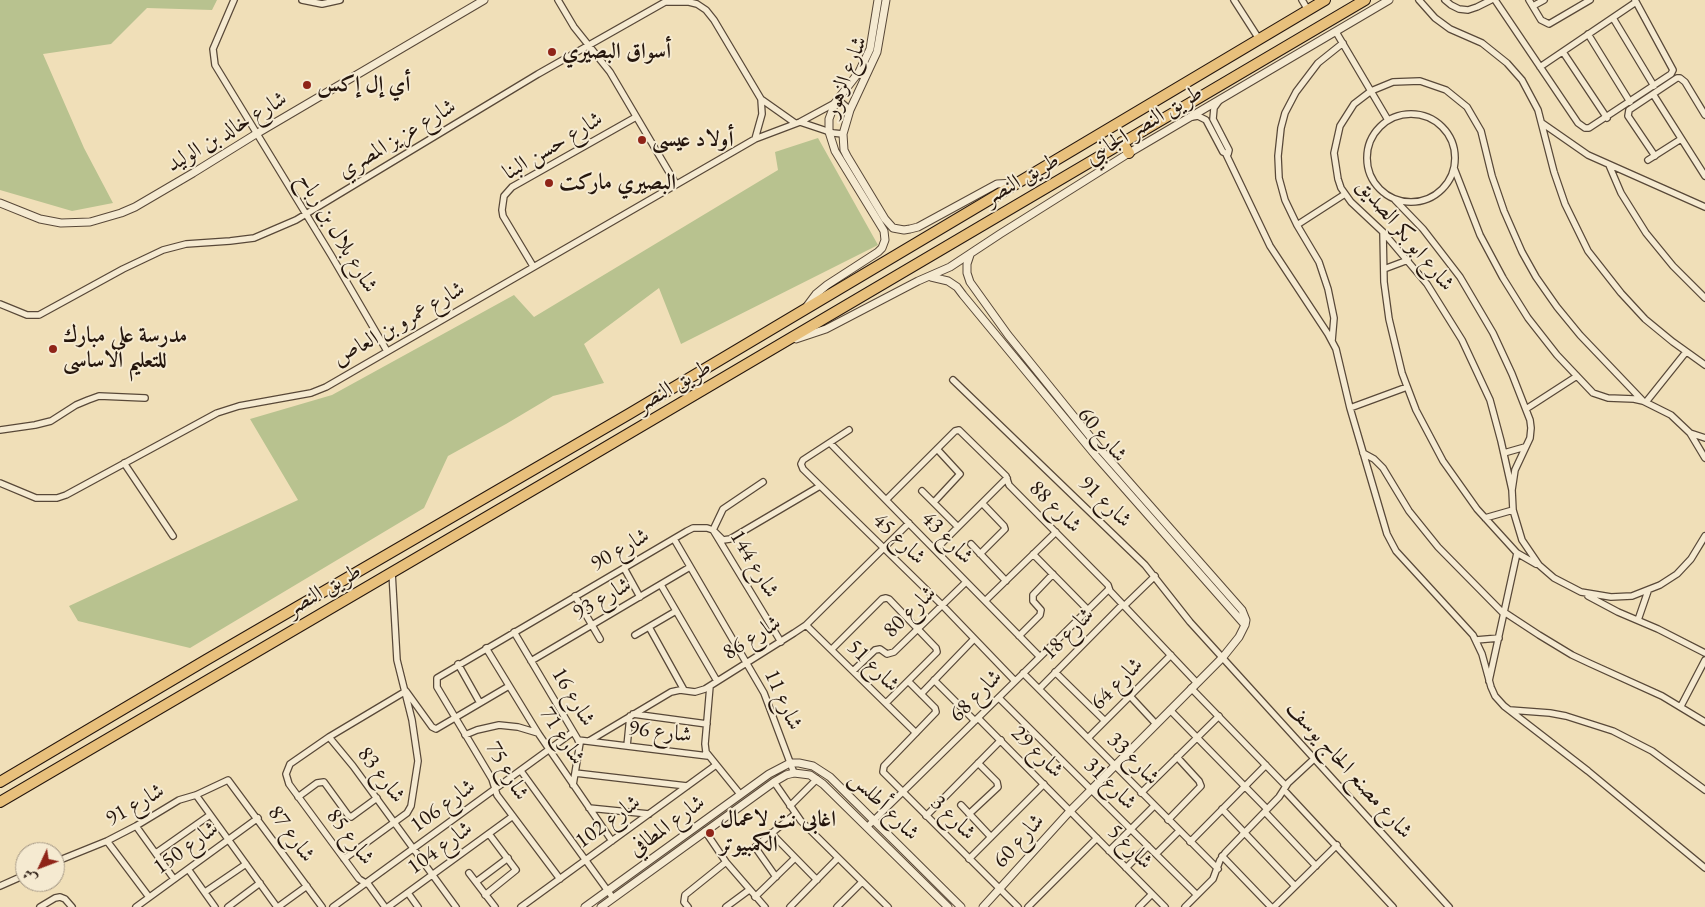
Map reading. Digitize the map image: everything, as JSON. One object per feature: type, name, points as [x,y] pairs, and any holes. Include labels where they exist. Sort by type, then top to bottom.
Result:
[{"type":"highway","name":"طريق النصر","points":[[0,782],[658,397],[806,307],[1326,0]]},
{"type":"highway","name":"طريق النصر","points":[[0,802],[214,675],[572,468],[1365,0]]},
{"type":"highway","points":[[1122,142],[1129,153]]},
{"type":"highway","points":[[564,451],[564,462],[572,468]]},
{"type":"highway","points":[[547,461],[555,467],[555,477]]},
{"type":"highway","points":[[206,660],[214,675]]},
{"type":"street","name":"شارع بلال بن رباح","points":[[234,0],[215,42],[213,60],[387,351]]},
{"type":"street","points":[[302,0],[322,4],[340,0]]},
{"type":"street","name":"شارع خالد بن الوليد","points":[[0,203],[40,219],[61,222],[90,222],[110,217],[135,207],[484,0]]},
{"type":"street","points":[[558,0],[574,27],[610,72],[676,184]]},
{"type":"street","name":"شارع الزهور","points":[[806,307],[816,294],[827,285],[878,252],[885,240],[884,231],[835,151],[829,132],[829,119],[835,104],[866,60],[873,34],[878,0]]},
{"type":"street","name":"شارع الزهور","points":[[886,0],[877,52],[850,110],[843,134],[844,150],[885,219],[893,228],[898,230],[918,227],[997,184],[1016,183]]},
{"type":"street","points":[[1234,0],[1259,39]]},
{"type":"street","points":[[1302,0],[1308,10]]},
{"type":"street","name":"طريق النصر الجانبي","points":[[784,343],[826,329],[918,281],[950,267],[1129,153],[1389,0]]},
{"type":"street","points":[[1419,0],[1434,18],[1443,25],[1482,43],[1507,63],[1528,89],[1538,110],[1559,188],[1572,220],[1588,251],[1611,282],[1633,306],[1659,331],[1705,364]]},
{"type":"street","points":[[1445,0],[1459,9],[1468,10],[1477,8],[1491,0]]},
{"type":"street","points":[[1495,0],[1540,67],[1581,126],[1593,127],[1654,86],[1672,72],[1673,68],[1636,1],[1540,67]]},
{"type":"street","points":[[1529,0],[1543,22],[1549,24],[1590,0]]},
{"type":"street","points":[[1533,6],[1544,0]]},
{"type":"street","name":"شارع عزيز المصري","points":[[0,304],[27,315],[39,315],[123,269],[163,250],[186,244],[230,242],[254,238],[275,229],[306,214],[658,5],[672,1],[697,4],[706,10],[714,20],[761,99],[798,123]]},
{"type":"street","points":[[1613,18],[1654,86]]},
{"type":"street","points":[[1336,32],[1388,120]]},
{"type":"street","points":[[1588,34],[1630,102]]},
{"type":"street","points":[[1332,342],[1334,318],[1324,275],[1314,252],[1297,225],[1285,200],[1278,156],[1281,128],[1287,108],[1302,82],[1323,59],[1343,44]]},
{"type":"street","points":[[1562,52],[1606,118]]},
{"type":"street","points":[[1655,156],[1627,113],[1628,110],[1676,78],[1680,78],[1685,82],[1705,114]]},
{"type":"street","name":"شارع ابو بكر الصديق","points":[[1512,490],[1490,400],[1472,360],[1440,302],[1408,260],[1345,194],[1338,180],[1334,162],[1337,135],[1354,104],[1371,91],[1393,82],[1420,81],[1446,90],[1467,107],[1481,131],[1492,176],[1504,211],[1522,252],[1536,277],[1556,307],[1580,336],[1645,402]]},
{"type":"street","points":[[1653,94],[1705,176]]},
{"type":"street","points":[[755,139],[762,114],[761,99]]},
{"type":"street","points":[[1218,101],[1211,121],[1223,152],[1226,154],[1270,246],[1332,342],[1338,357],[1350,408],[1387,534],[1392,544],[1401,557],[1469,630],[1476,640],[1495,696],[1509,710],[1608,787],[1705,868]]},
{"type":"street","points":[[835,104],[842,103],[850,110]]},
{"type":"street","name":"شارع عمرو بن العاص","points":[[0,484],[36,498],[56,498],[66,495],[217,413],[239,406],[311,394],[755,139],[798,123],[835,104]]},
{"type":"street","points":[[1539,565],[1522,540],[1513,510],[1512,490],[1515,470],[1530,438],[1531,428],[1526,409],[1503,353],[1471,293],[1436,244],[1395,200],[1383,193],[1374,184],[1368,172],[1366,159],[1370,140],[1388,120],[1400,115],[1414,114],[1428,117],[1439,124],[1448,135],[1454,148],[1454,168],[1477,228],[1503,278],[1542,337],[1589,390],[1608,398],[1634,398],[1671,415],[1690,434],[1705,458]]},
{"type":"street","name":"شارع حسن البنا","points":[[533,266],[503,216],[504,196],[512,187],[636,117]]},
{"type":"street","points":[[1190,117],[1201,117],[1211,121]]},
{"type":"street","points":[[798,123],[843,134]]},
{"type":"street","points":[[1542,123],[1588,155],[1705,207]]},
{"type":"street","points":[[1648,160],[1681,139]]},
{"type":"street","points":[[1699,166],[1705,162]]},
{"type":"street","points":[[1609,165],[1620,193],[1646,233],[1673,266],[1705,298]]},
{"type":"street","points":[[1395,200],[1415,203],[1435,196],[1449,181],[1454,168]]},
{"type":"street","points":[[1297,225],[1345,194]]},
{"type":"street","points":[[1383,232],[1384,269],[1389,319],[1407,387],[1434,444],[1466,494],[1517,553],[1539,565],[1554,578],[1618,612],[1678,638],[1705,653]]},
{"type":"street","name":"شارع 60","points":[[970,254],[967,264],[970,282],[1008,335],[1115,472]]},
{"type":"street","points":[[1384,269],[1408,260]]},
{"type":"street","name":"شارع 60","points":[[928,277],[948,282],[957,287],[1115,472],[1245,615],[1245,625],[1239,637],[1223,657],[1070,811],[983,907]]},
{"type":"street","points":[[1002,340],[1008,335]]},
{"type":"street","points":[[1645,402],[1686,352]]},
{"type":"street","points":[[1526,409],[1577,376]]},
{"type":"street","name":"شارع 91","points":[[953,380],[1044,466],[1155,576],[1190,622],[1223,657]]},
{"type":"street","points":[[1350,408],[1407,387]]},
{"type":"street","points":[[0,430],[51,422],[76,405],[99,396],[145,398]]},
{"type":"street","name":"شارع 45","points":[[849,430],[802,462],[803,469],[942,605],[1015,681]]},
{"type":"street","name":"شارع 88","points":[[886,500],[956,430],[959,430],[1007,478],[1009,485],[1108,585],[1109,589],[1123,605],[1170,655],[1219,716],[1266,765],[1393,907]]},
{"type":"street","points":[[1690,434],[1705,438]]},
{"type":"street","name":"شارع 43","points":[[830,443],[1040,657]]},
{"type":"street","points":[[1504,453],[1525,447]]},
{"type":"street","points":[[934,502],[960,474],[937,449]]},
{"type":"street","points":[[1363,453],[1374,459],[1384,468],[1409,511],[1438,547],[1504,613],[1589,664],[1636,683],[1681,706],[1705,722]]},
{"type":"street","points":[[124,463],[173,536]]},
{"type":"street","points":[[935,550],[1007,478]]},
{"type":"street","points":[[713,530],[723,509],[763,482]]},
{"type":"street","name":"شارع 90","points":[[439,676],[693,528],[700,527],[713,530],[723,540],[730,539],[820,486]]},
{"type":"street","points":[[922,490],[958,527]]},
{"type":"street","points":[[980,554],[1005,529],[982,503]]},
{"type":"street","points":[[1485,518],[1513,510]]},
{"type":"street","name":"شارع 86","points":[[589,741],[671,692],[684,690],[700,691],[710,686],[806,625],[908,523]]},
{"type":"street","name":"شارع 144","points":[[713,530],[781,642]]},
{"type":"street","points":[[985,601],[1056,532]]},
{"type":"street","points":[[1581,592],[1611,597],[1632,596],[1648,591],[1669,580],[1685,567],[1705,536]]},
{"type":"street","name":"شارع 11","points":[[674,539],[766,697],[794,773]]},
{"type":"street","points":[[971,544],[1006,581]]},
{"type":"street","points":[[1489,682],[1517,553]]},
{"type":"street","points":[[1034,554],[1088,610]]},
{"type":"street","points":[[624,568],[640,597]]},
{"type":"street","name":"شارع 93","points":[[531,661],[690,568]]},
{"type":"street","points":[[344,859],[407,813],[411,806],[418,761],[412,720],[406,691],[399,671],[395,642],[392,572]]},
{"type":"street","points":[[1019,636],[1040,615],[1041,610],[1034,601],[1033,595],[1053,574]]},
{"type":"street","name":"شارع 18","points":[[1039,689],[1123,605],[1155,576]]},
{"type":"street","name":"شارع 80","points":[[853,671],[875,650],[880,649],[885,653],[892,654],[966,582]]},
{"type":"street","points":[[661,585],[717,681]]},
{"type":"street","name":"شارع 68","points":[[868,827],[1109,589]]},
{"type":"street","points":[[1638,620],[1648,591]]},
{"type":"street","points":[[575,596],[600,639]]},
{"type":"street","points":[[832,650],[884,598],[889,599],[937,652],[886,703]]},
{"type":"street","points":[[635,635],[676,611]]},
{"type":"street","name":"شارع 51","points":[[806,625],[916,733]]},
{"type":"street","points":[[649,627],[684,690]]},
{"type":"street","name":"شارع 16","points":[[514,632],[580,744],[573,786]]},
{"type":"street","points":[[1476,640],[1499,638]]},
{"type":"street","points":[[921,694],[974,639]]},
{"type":"street","name":"شارع 71","points":[[486,648],[549,750],[612,840]]},
{"type":"street","name":"شارع 64","points":[[1088,738],[1170,655]]},
{"type":"street","name":"شارع مصنع الحاج يوسف","points":[[1223,657],[1448,906]]},
{"type":"street","points":[[1681,706],[1705,660]]},
{"type":"street","points":[[458,664],[480,703]]},
{"type":"street","points":[[1055,672],[1105,722]]},
{"type":"street","name":"شارع 33","points":[[1024,673],[1218,869]]},
{"type":"street","name":"شارع 75","points":[[439,676],[436,684],[493,782],[497,795],[560,879]]},
{"type":"street","name":"شارع 29","points":[[934,680],[1001,740],[1070,811]]},
{"type":"street","points":[[908,681],[936,711],[916,733]]},
{"type":"street","points":[[406,691],[434,729],[438,729],[509,686]]},
{"type":"street","points":[[710,686],[705,744],[708,756],[740,794]]},
{"type":"street","points":[[330,737],[406,691]]},
{"type":"street","points":[[1130,696],[1156,724]]},
{"type":"street","name":"شارع 31","points":[[999,698],[1197,895]]},
{"type":"street","points":[[1170,710],[1245,786],[1316,866]]},
{"type":"street","points":[[1509,710],[1566,716],[1613,731],[1652,751],[1705,790]]},
{"type":"street","points":[[627,746],[631,715],[707,724]]},
{"type":"street","points":[[1141,793],[1219,716]]},
{"type":"street","points":[[465,735],[499,725],[518,727],[538,733]]},
{"type":"street","name":"شارع 106","points":[[333,907],[573,732]]},
{"type":"street","name":"شارع 3","points":[[916,733],[882,769],[883,772],[1018,907]]},
{"type":"street","name":"شارع 85","points":[[330,737],[290,764],[286,774],[289,784],[359,879],[371,886],[386,907]]},
{"type":"street","name":"شارع 83","points":[[330,737],[456,907]]},
{"type":"street","name":"شارع 96","points":[[578,740],[708,756]]},
{"type":"street","points":[[926,816],[1001,740]]},
{"type":"street","points":[[1168,820],[1201,786],[1200,781],[1177,757]]},
{"type":"street","points":[[1185,907],[1213,879],[1222,856],[1315,758]]},
{"type":"street","points":[[969,814],[998,787],[997,782],[978,763]]},
{"type":"street","name":"شارع المطافي","points":[[585,907],[740,794],[769,774],[790,764]]},
{"type":"street","name":"شارع أطلس","points":[[790,764],[804,764],[820,770],[961,907]]},
{"type":"street","name":"شارع 102","points":[[521,907],[716,765]]},
{"type":"street","points":[[1190,842],[1266,765]]},
{"type":"street","points":[[521,770],[613,898]]},
{"type":"street","points":[[575,773],[687,786]]},
{"type":"street","points":[[794,773],[774,782],[795,814],[888,907]]},
{"type":"street","name":"شارع أطلس","points":[[794,773],[802,773],[817,779],[948,907]]},
{"type":"street","points":[[790,806],[817,779]]},
{"type":"street","name":"شارع 91","points":[[65,858],[107,841],[179,800],[226,780],[231,782]]},
{"type":"street","name":"شارع 87","points":[[231,782],[322,907]]},
{"type":"street","points":[[298,797],[317,783],[324,782],[351,817],[377,798]]},
{"type":"street","name":"شارع المطافي","points":[[601,907],[774,782]]},
{"type":"street","points":[[970,859],[1044,784]]},
{"type":"street","points":[[196,794],[277,907],[307,886]]},
{"type":"street","points":[[961,805],[991,837]]},
{"type":"street","points":[[1110,850],[1154,806]]},
{"type":"street","points":[[589,808],[648,814]]},
{"type":"street","points":[[1222,809],[1295,886]]},
{"type":"street","name":"شارع 5","points":[[1070,811],[1165,907]]},
{"type":"street","points":[[776,877],[755,848],[795,814]]},
{"type":"street","points":[[156,854],[210,815]]},
{"type":"street","name":"شارع 104","points":[[386,907],[513,816]]},
{"type":"street","name":"شارع 150","points":[[136,907],[258,818]]},
{"type":"street","points":[[136,826],[174,879]]},
{"type":"street","points":[[705,831],[726,862],[761,906]]},
{"type":"street","points":[[1156,854],[1179,831]]},
{"type":"street","points":[[771,833],[817,880]]},
{"type":"street","points":[[485,894],[516,872],[508,858],[489,834]]},
{"type":"street","points":[[1028,907],[1096,838]]},
{"type":"street","points":[[107,841],[149,897]]},
{"type":"street","points":[[1222,856],[1272,907],[1337,845]]},
{"type":"street","points":[[1126,868],[1148,846]]},
{"type":"street","points":[[476,882],[508,858]]},
{"type":"street","points":[[755,897],[796,858]]},
{"type":"street","points":[[790,907],[838,858]]},
{"type":"street","points":[[688,907],[684,902],[685,895],[726,862]]},
{"type":"street","points":[[205,892],[246,864]]},
{"type":"street","points":[[188,869],[215,907]]},
{"type":"street","points":[[469,873],[495,907]]},
{"type":"street","points":[[0,886],[15,879]]},
{"type":"street","points":[[837,907],[862,882]]},
{"type":"street","points":[[228,907],[260,883]]},
{"type":"street","points":[[726,907],[749,890]]},
{"type":"street","points":[[408,893],[418,907]]},
{"type":"street","points":[[1139,907],[1152,894]]},
{"type":"street","points":[[40,907],[55,898],[64,898],[70,904]]},
{"type":"green space","points":[[0,0],[217,0],[212,10],[147,8],[111,44],[43,54],[84,148],[113,203],[72,211],[0,190]]},
{"type":"green space","points":[[818,138],[878,245],[681,344],[659,288],[584,344],[604,383],[553,396],[448,456],[424,508],[190,648],[78,621],[69,606],[298,500],[250,419],[332,395],[514,295],[534,317],[778,170],[775,152]]},
{"type":"place","name":"أسواق البصيري","points":[[552,52]]},
{"type":"place","name":"أي إل إكس","points":[[307,85]]},
{"type":"place","name":"أولاد عيسى","points":[[642,140]]},
{"type":"place","name":"البصيري ماركت","points":[[549,183]]},
{"type":"place","name":"مدرسة على مبارك للتعليم الاساسى","points":[[53,349]]},
{"type":"place","name":"اغابى نت لاعمال الكمبيوتر","points":[[710,833]]}]
